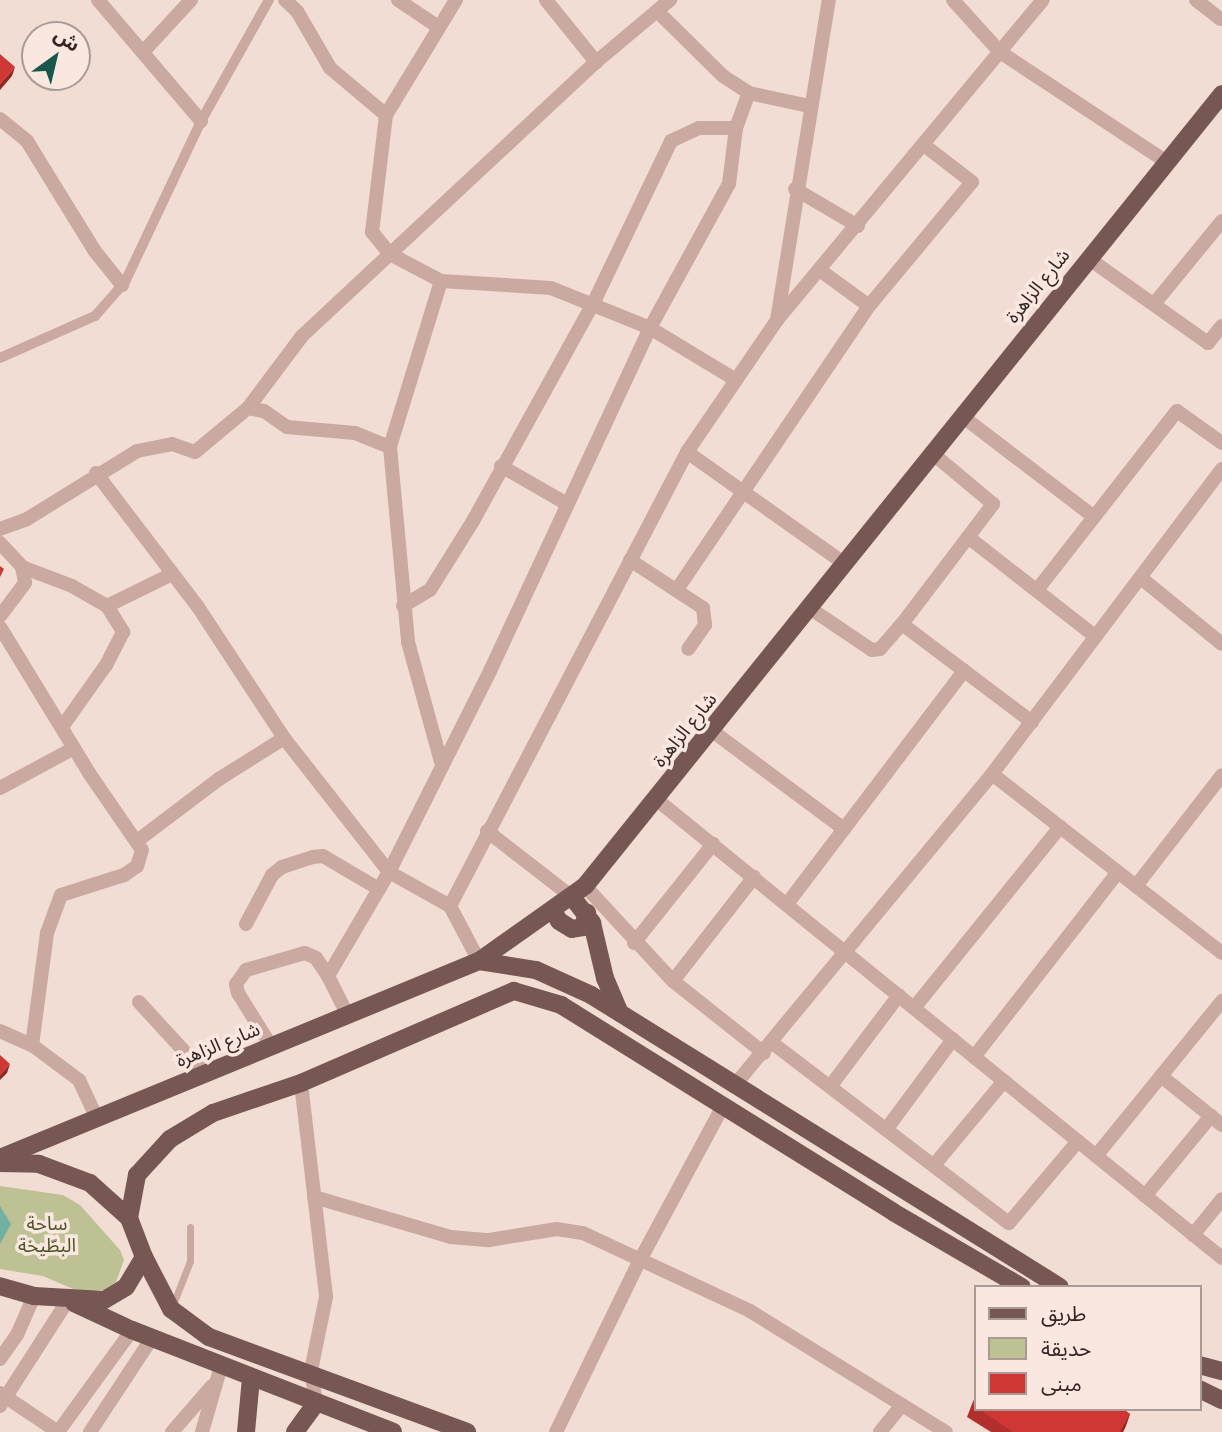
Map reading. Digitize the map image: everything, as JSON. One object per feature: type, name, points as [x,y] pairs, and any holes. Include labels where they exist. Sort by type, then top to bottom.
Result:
[{"type":"main road","name":"شارع الزاهرة","points":[[0,1161],[96,1116],[479,961],[554,912],[578,892],[656,799],[1222,94]]},
{"type":"main road","points":[[578,892],[587,913],[605,978],[620,1013]]},
{"type":"main road","points":[[554,912],[562,925],[572,929],[583,927],[587,913]]},
{"type":"main road","points":[[479,961],[536,970],[620,1013],[1057,1285]]},
{"type":"main road","points":[[129,1218],[138,1175],[170,1139],[213,1113],[301,1083],[488,999],[514,991],[561,1005],[1018,1285]]},
{"type":"main road","points":[[0,1161],[39,1164],[90,1183],[129,1218],[144,1258],[171,1309],[209,1337],[311,1371],[467,1432]]},
{"type":"main road","points":[[0,1286],[34,1296],[104,1300],[117,1295],[133,1278],[144,1258]]},
{"type":"main road","points":[[68,1300],[152,1338],[218,1374],[251,1378],[393,1432]]},
{"type":"main road","points":[[1201,1366],[1222,1371]]},
{"type":"main road","points":[[246,1432],[251,1378]]},
{"type":"main road","points":[[1201,1390],[1222,1400]]},
{"type":"main road","points":[[295,1432],[316,1403]]},
{"type":"street","points":[[98,0],[201,121]]},
{"type":"street","points":[[143,52],[191,0]]},
{"type":"street","points":[[0,358],[95,316],[122,285],[201,121],[269,0]]},
{"type":"street","points":[[285,0],[297,11],[330,68],[386,115]]},
{"type":"street","points":[[398,0],[437,26]]},
{"type":"street","points":[[456,0],[437,26],[386,115],[372,232],[390,254],[441,281],[551,288],[650,328],[736,380]]},
{"type":"street","points":[[546,0],[596,62]]},
{"type":"street","points":[[0,529],[27,519],[96,473],[137,450],[172,444],[195,452],[248,408],[302,336],[596,62],[670,0]]},
{"type":"street","points":[[777,320],[795,189],[829,0]]},
{"type":"street","points":[[954,0],[1000,52],[1167,162]]},
{"type":"street","points":[[450,906],[687,452],[777,320],[821,271],[1042,0]]},
{"type":"street","points":[[1202,2],[1220,19]]},
{"type":"street","points":[[657,11],[723,76],[749,93],[809,106]]},
{"type":"street","points":[[328,976],[389,872],[441,762],[490,671],[650,328],[729,184],[736,128],[749,93]]},
{"type":"street","points":[[0,119],[27,141],[94,250],[122,285]]},
{"type":"street","points":[[403,606],[430,590],[593,304],[671,141],[699,128],[736,128]]},
{"type":"street","points":[[678,589],[869,306],[972,182],[924,145]]},
{"type":"street","points":[[795,189],[858,226]]},
{"type":"street","points":[[1154,304],[1222,221]]},
{"type":"street","points":[[1088,258],[1208,343],[1222,326]]},
{"type":"street","points":[[821,271],[869,306]]},
{"type":"street","points":[[441,281],[390,447],[408,642],[441,762]]},
{"type":"street","points":[[248,408],[264,411],[288,426],[355,433],[390,447]]},
{"type":"street","points":[[1037,590],[1177,411],[1222,443]]},
{"type":"street","points":[[962,416],[1094,517]]},
{"type":"street","points":[[687,452],[844,563]]},
{"type":"street","points":[[808,607],[872,650],[880,649],[902,624],[993,504],[932,453]]},
{"type":"street","points":[[501,466],[567,504]]},
{"type":"street","points":[[734,1086],[843,950],[992,774],[1222,469]]},
{"type":"street","points":[[96,473],[172,574],[284,738],[389,872],[450,906],[479,961]]},
{"type":"street","points":[[968,537],[1096,637]]},
{"type":"street","points":[[0,543],[22,567],[72,586],[107,606],[123,632],[62,727]]},
{"type":"street","points":[[630,560],[678,589],[707,617],[688,649]]},
{"type":"street","points":[[0,616],[25,583],[22,567]]},
{"type":"street","points":[[107,606],[172,574]]},
{"type":"street","points":[[1140,578],[1222,644]]},
{"type":"street","points":[[902,624],[1032,722]]},
{"type":"street","points":[[0,627],[74,748],[142,850],[137,866],[124,875],[61,895],[47,933],[32,1045]]},
{"type":"street","points":[[787,904],[964,671]]},
{"type":"street","points":[[711,730],[844,829]]},
{"type":"street","points":[[137,841],[219,779],[284,738]]},
{"type":"street","points":[[0,788],[74,748]]},
{"type":"street","points":[[992,774],[1136,886],[1220,947]]},
{"type":"street","points":[[1136,886],[1222,775]]},
{"type":"street","points":[[656,799],[1222,1258]]},
{"type":"street","points":[[914,1008],[1060,827]]},
{"type":"street","points":[[488,831],[578,892],[673,981],[767,1047],[832,1084],[1009,1223],[1078,1141]]},
{"type":"street","points":[[634,943],[713,844]]},
{"type":"street","points":[[246,924],[272,875],[282,867],[313,857],[323,856],[379,889]]},
{"type":"street","points":[[974,1057],[1118,872]]},
{"type":"street","points":[[673,981],[754,877]]},
{"type":"street","points":[[271,1046],[238,993],[239,978],[246,970],[297,952],[316,958],[348,1016]]},
{"type":"street","points":[[832,1084],[899,995]]},
{"type":"street","points":[[1096,1156],[1222,1001]]},
{"type":"street","points":[[139,1002],[204,1073]]},
{"type":"street","points":[[0,1031],[32,1045],[79,1080],[96,1116]]},
{"type":"street","points":[[888,1127],[953,1040]]},
{"type":"street","points":[[1145,1196],[1217,1121],[1161,1076]]},
{"type":"street","points":[[934,1164],[1004,1081]]},
{"type":"street","points":[[301,1083],[326,1297],[311,1371],[316,1403]]},
{"type":"street","points":[[556,1432],[639,1262],[723,1106]]},
{"type":"street","points":[[314,1197],[450,1237],[489,1240],[557,1228],[583,1233],[639,1262],[750,1311],[946,1432]]},
{"type":"street","points":[[1193,1235],[1222,1199]]},
{"type":"street","points":[[0,1359],[17,1335],[34,1296]]},
{"type":"street","points":[[68,1300],[2,1399],[58,1432],[132,1331]]},
{"type":"street","points":[[90,1432],[152,1338]]},
{"type":"street","points":[[172,1432],[218,1374]]},
{"type":"street","points":[[202,1432],[218,1374]]},
{"type":"street","points":[[880,1432],[902,1405]]},
{"type":"lane","points":[[171,1309],[190,1261],[190,1227]]},
{"type":"green space","name":"ساحة البطّيخة","points":[[0,1186],[63,1195],[80,1205],[120,1250],[124,1260],[116,1282],[104,1290],[80,1292],[43,1276],[0,1269]]},
{"type":"water","points":[[0,1206],[11,1224],[0,1244]]},
{"type":"building","points":[[0,54],[15,67],[0,84]]},
{"type":"building","points":[[0,1055],[10,1064],[0,1075]]},
{"type":"building","points":[[982,1411],[1126,1411],[1130,1414],[1120,1432],[1013,1432]]}]
